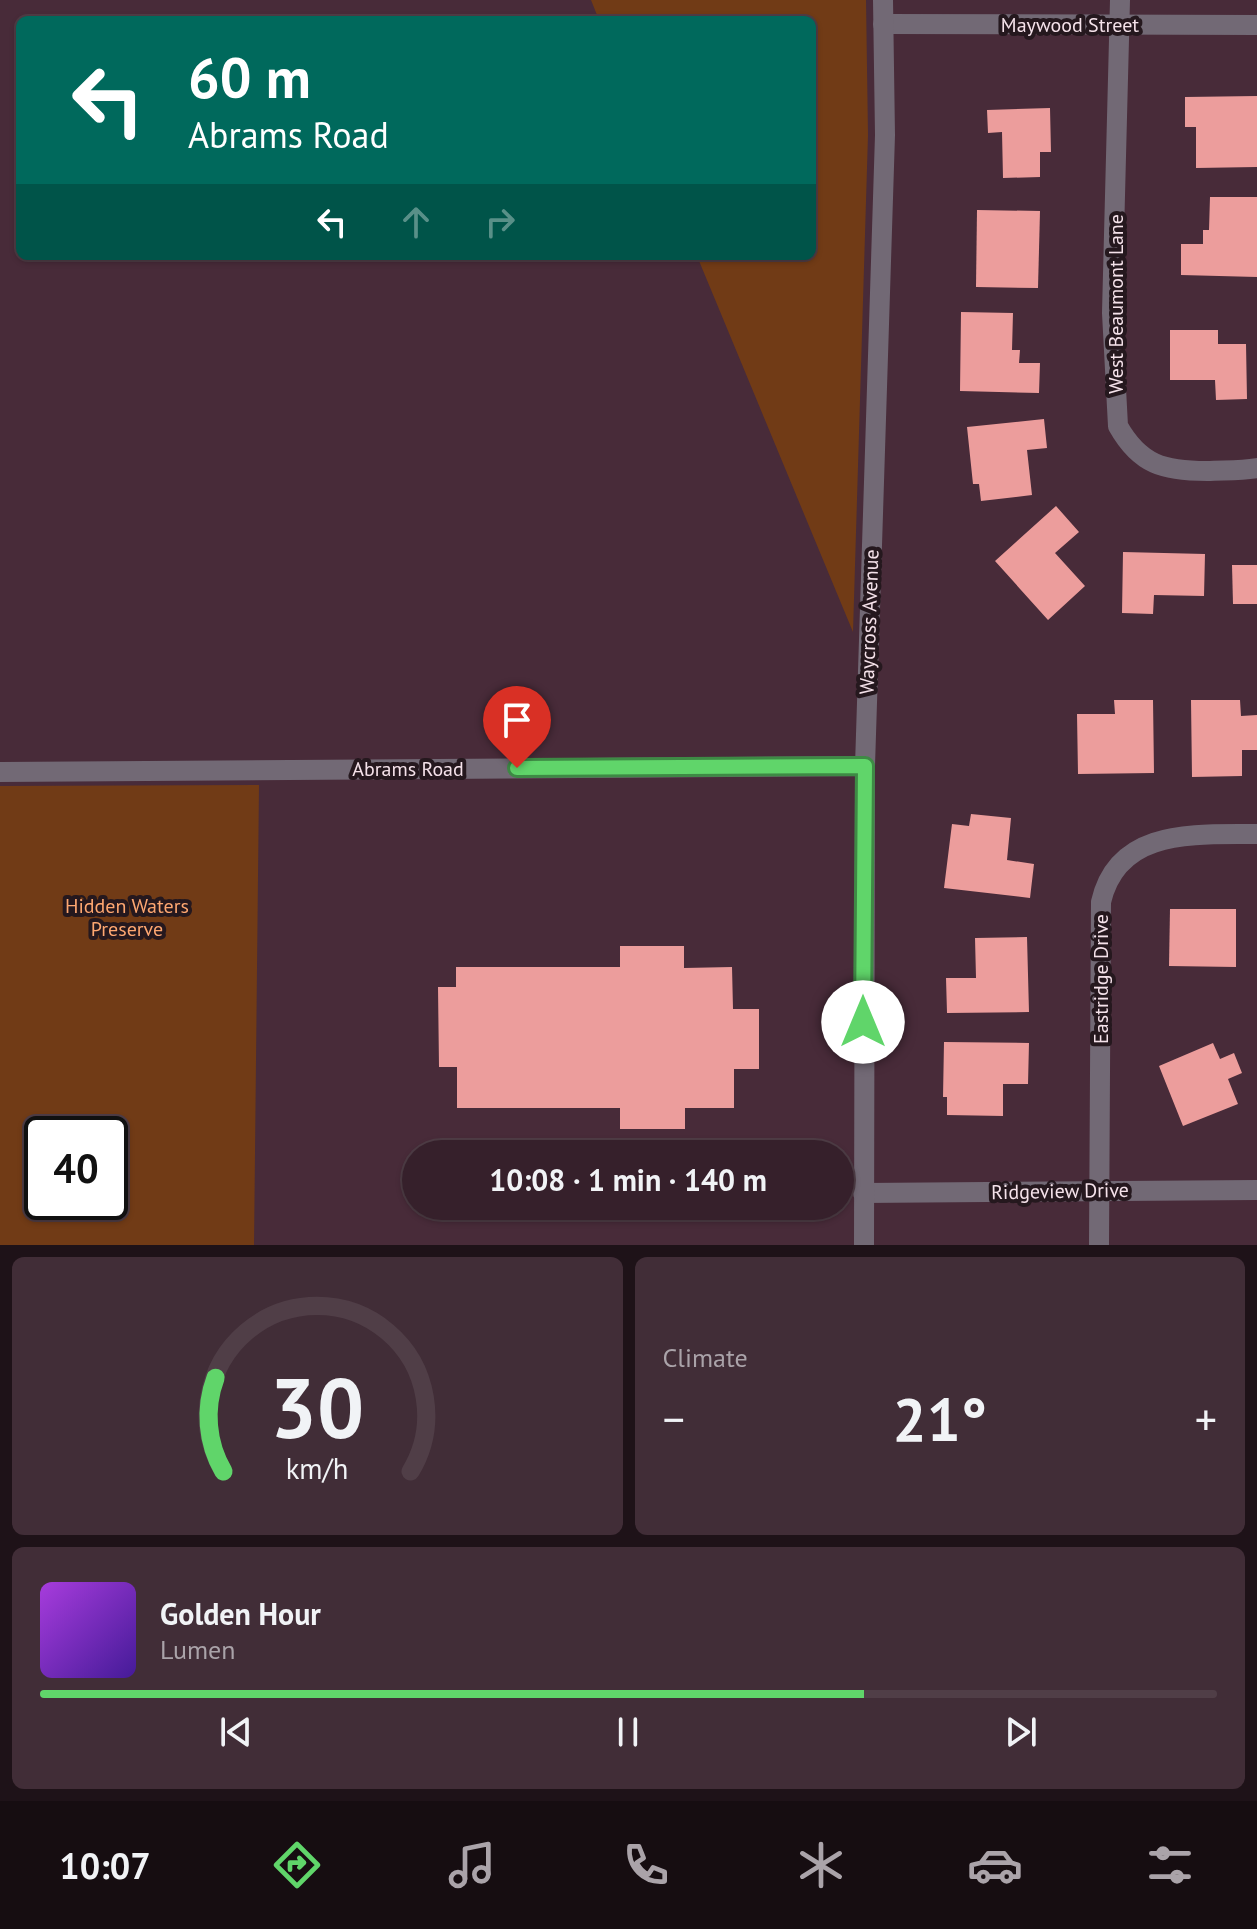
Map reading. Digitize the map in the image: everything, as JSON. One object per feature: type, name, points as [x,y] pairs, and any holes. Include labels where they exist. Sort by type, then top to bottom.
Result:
[{"type":"street","name":"Waycross Avenue","points":[[864,1245],[865,766],[885,135],[883,0]]},
{"type":"street","name":"West Beaumont Lane","points":[[1120,0],[1112,313],[1118,426],[1127,442],[1146,459],[1167,469],[1257,468]]},
{"type":"street","name":"Maywood Street","points":[[883,24],[1257,25]]},
{"type":"street","name":"Abrams Road","points":[[0,772],[865,766]]},
{"type":"street","name":"Eastridge Drive","points":[[1099,1245],[1103,978],[1101,902],[1105,885],[1122,861],[1149,843],[1257,834]]},
{"type":"street","name":"Ridgeview Drive","points":[[863,1193],[1257,1190]]},
{"type":"green space","points":[[591,0],[866,0],[868,135],[853,632],[699,260],[816,260],[816,16],[597,16]]},
{"type":"green space","name":"Hidden Waters Preserve","points":[[259,785],[254,1245],[0,1245],[0,786]]},
{"type":"building","points":[[1257,96],[1257,167],[1196,168],[1196,127],[1185,127],[1185,97]]},
{"type":"building","points":[[1050,108],[1051,152],[1040,152],[1040,177],[1003,178],[1002,132],[988,133],[987,110]]},
{"type":"building","points":[[1210,197],[1257,197],[1257,277],[1181,275],[1181,244],[1203,244],[1203,230],[1209,230]]},
{"type":"building","points":[[977,210],[1040,211],[1038,288],[976,287]]},
{"type":"building","points":[[961,312],[1013,313],[1012,350],[1020,350],[1019,363],[1040,363],[1039,393],[960,391]]},
{"type":"building","points":[[1170,330],[1218,330],[1218,344],[1246,344],[1247,399],[1216,400],[1215,380],[1170,380]]},
{"type":"building","points":[[1044,419],[1047,448],[1027,450],[1032,495],[981,501],[979,484],[973,484],[967,427]]},
{"type":"building","points":[[1056,506],[1079,532],[1055,553],[1085,586],[1048,620],[995,561]]},
{"type":"building","points":[[1123,552],[1205,554],[1204,596],[1154,595],[1153,614],[1122,613]]},
{"type":"building","points":[[1232,565],[1257,565],[1257,604],[1233,604]]},
{"type":"building","points":[[1114,700],[1153,700],[1154,773],[1078,774],[1077,714],[1115,714]]},
{"type":"building","points":[[1191,700],[1240,700],[1241,716],[1257,715],[1257,750],[1242,750],[1242,776],[1192,777]]},
{"type":"building","points":[[971,814],[1011,818],[1007,860],[1034,864],[1030,898],[944,888],[952,824],[969,826]]},
{"type":"building","points":[[1170,909],[1236,909],[1236,967],[1169,966]]},
{"type":"building","points":[[1027,937],[1029,1012],[947,1013],[946,978],[976,978],[975,938]]},
{"type":"building","points":[[620,946],[684,946],[684,968],[732,967],[733,1009],[759,1009],[759,1069],[734,1069],[734,1108],[685,1108],[685,1129],[620,1129],[620,1108],[457,1108],[457,1067],[439,1067],[438,987],[456,987],[456,967],[620,967]]},
{"type":"building","points":[[944,1042],[1029,1043],[1028,1084],[1003,1084],[1003,1116],[947,1115],[947,1097],[943,1097]]},
{"type":"building","points":[[1213,1043],[1220,1059],[1234,1053],[1242,1073],[1228,1079],[1238,1104],[1183,1126],[1159,1066]]},
{"type":"route","points":[[517,768],[865,766],[863,1022]]}]
